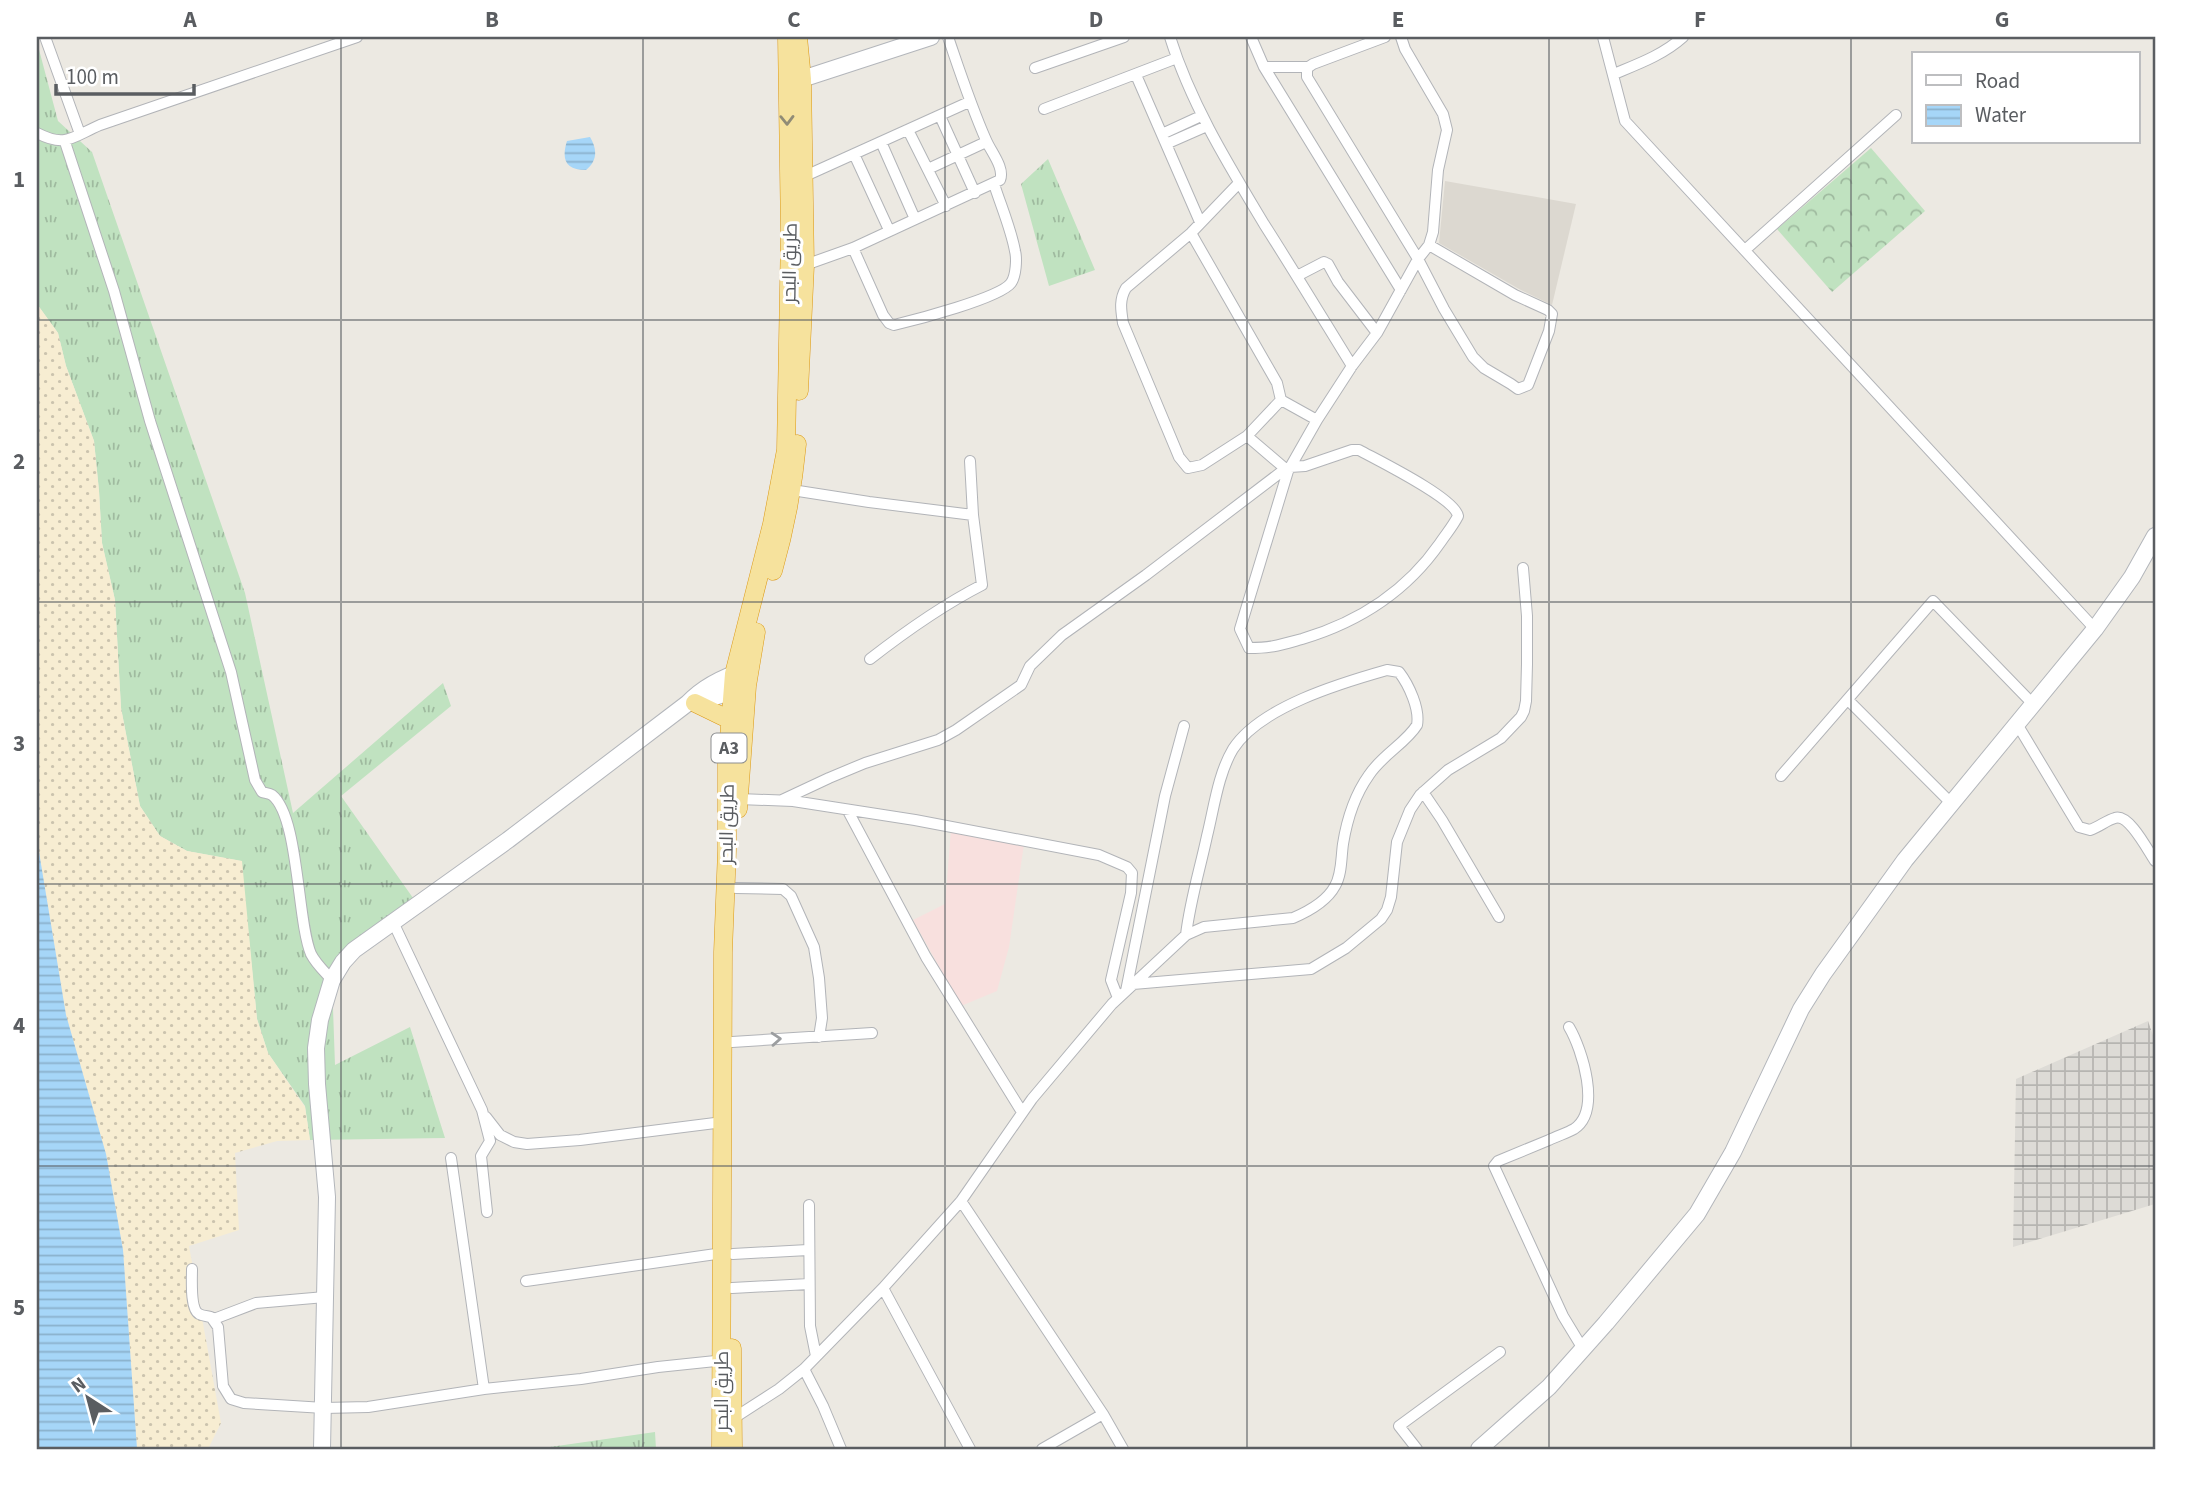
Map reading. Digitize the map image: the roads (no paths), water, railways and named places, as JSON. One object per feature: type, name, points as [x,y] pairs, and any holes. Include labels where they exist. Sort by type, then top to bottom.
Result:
[{"type":"highway","name":"طريق البحر","points":[[733,1449],[734,1418],[726,1360],[740,680],[758,625],[792,490],[805,265],[803,177],[794,79],[787,37]]},
{"type":"highway","name":"طريق البحر","points":[[721,1449],[732,1288],[721,1160],[723,953],[730,720],[786,450],[794,79],[798,37]]},
{"type":"highway","points":[[691,703],[730,720]]},
{"type":"main road","points":[[794,79],[932,37]]},
{"type":"main road","points":[[1479,1449],[1549,1387],[1697,1214],[1733,1152],[1801,1009],[1830,964],[1905,860],[2095,629],[2154,542]]},
{"type":"main road","points":[[322,1449],[327,1198],[316,1048],[320,1020],[332,980],[354,950],[691,703],[707,685],[740,680]]},
{"type":"street","points":[[45,37],[80,134]]},
{"type":"street","points":[[37,133],[51,140],[65,142],[188,94],[357,37]]},
{"type":"street","points":[[805,265],[852,247],[1000,180],[1002,175],[969,102],[948,37]]},
{"type":"street","points":[[1035,68],[1124,37]]},
{"type":"street","points":[[1170,37],[1204,121],[1352,366]]},
{"type":"street","points":[[1251,37],[1264,67],[1401,290]]},
{"type":"street","points":[[1264,67],[1309,67],[1331,56],[1385,37]]},
{"type":"street","points":[[782,800],[865,763],[938,740],[956,730],[1021,685],[1030,666],[1062,635],[1288,469],[1354,449],[1421,484],[1449,503],[1457,510],[1458,516],[1428,561],[1368,612],[1319,634],[1271,648],[1249,648],[1240,629],[1288,469],[1352,366],[1377,333],[1429,244],[1433,232],[1438,170],[1446,141],[1446,124],[1401,37]]},
{"type":"street","points":[[1604,37],[1625,121],[2095,629]]},
{"type":"street","points":[[1614,74],[1646,61],[1683,37]]},
{"type":"street","points":[[1044,109],[1177,58]]},
{"type":"street","points":[[1309,67],[1306,71],[1307,77],[1478,363],[1518,390],[1528,385],[1549,331],[1552,314],[1429,244]]},
{"type":"street","points":[[1136,75],[1200,222]]},
{"type":"street","points":[[803,177],[969,102]]},
{"type":"street","points":[[1745,250],[1896,115]]},
{"type":"street","points":[[940,116],[975,193]]},
{"type":"street","points":[[1164,139],[1204,121]]},
{"type":"street","points":[[908,130],[946,206]]},
{"type":"street","points":[[65,142],[114,291],[150,421],[230,672],[255,780],[262,792],[269,793],[275,799],[283,814],[293,853],[311,954],[332,980]]},
{"type":"street","points":[[881,142],[915,219]]},
{"type":"street","points":[[928,169],[986,142]]},
{"type":"street","points":[[854,154],[889,230]]},
{"type":"street","points":[[1239,183],[1191,233],[1126,288],[1121,306],[1123,323],[1183,464],[1192,468],[1202,465],[1247,436],[1281,400]]},
{"type":"street","points":[[852,247],[883,315],[894,325],[999,291],[1010,284],[1016,252],[994,184]]},
{"type":"street","points":[[1191,233],[1277,383],[1281,400],[1317,420]]},
{"type":"street","points":[[1297,276],[1325,262],[1328,264],[1338,282],[1377,333]]},
{"type":"street","points":[[1247,436],[1288,469]]},
{"type":"street","points":[[870,659],[948,602],[982,585],[970,461]]},
{"type":"street","points":[[792,490],[974,516]]},
{"type":"street","points":[[739,799],[782,800],[915,820],[1099,855],[1127,867],[1132,873],[1131,892],[1111,980],[1125,991],[1311,969],[1346,948],[1376,925],[1387,910],[1397,842],[1410,810],[1423,792],[1448,770],[1501,738],[1521,717],[1526,701],[1527,664],[1523,568]]},
{"type":"street","points":[[1781,776],[1933,601],[2032,703]]},
{"type":"street","points":[[734,1418],[804,1369],[883,1287],[961,1201],[1022,1112],[1062,1061],[1125,991],[1186,935],[1204,927],[1293,918],[1305,913],[1331,892],[1339,877],[1348,816],[1354,800],[1368,775],[1385,755],[1418,725],[1419,718],[1399,672],[1387,670],[1317,692],[1254,727],[1238,743],[1227,761],[1218,790],[1193,893],[1186,935]]},
{"type":"street","points":[[1848,700],[1951,803]]},
{"type":"street","points":[[2017,724],[2079,827],[2090,830],[2122,817],[2130,823],[2155,861]]},
{"type":"street","points":[[1125,991],[1166,796],[1184,726]]},
{"type":"street","points":[[1423,792],[1499,917]]},
{"type":"street","points":[[848,811],[926,957],[1022,1112]]},
{"type":"street","points":[[736,888],[783,888],[791,896],[814,947],[822,1018],[819,1037]]},
{"type":"street","points":[[393,922],[482,1110],[500,1135],[514,1142],[527,1144],[723,1122]]},
{"type":"street","points":[[1569,1027],[1586,1074],[1589,1094],[1585,1114],[1576,1128],[1498,1161],[1494,1166],[1563,1316],[1583,1349]]},
{"type":"street","points":[[732,1042],[872,1033]]},
{"type":"street","points":[[482,1110],[489,1141],[481,1156],[487,1212]]},
{"type":"street","points":[[451,1158],[484,1390]]},
{"type":"street","points":[[961,1201],[1103,1414],[1122,1449]]},
{"type":"street","points":[[809,1205],[810,1326],[816,1356]]},
{"type":"street","points":[[526,1282],[728,1253],[808,1250]]},
{"type":"street","points":[[192,1269],[192,1293],[196,1311],[214,1319],[218,1326],[221,1381],[225,1393],[231,1399],[244,1403],[324,1408],[368,1407],[726,1360]]},
{"type":"street","points":[[732,1288],[809,1284]]},
{"type":"street","points":[[883,1287],[970,1449]]},
{"type":"street","points":[[214,1319],[256,1303],[325,1297]]},
{"type":"street","points":[[1417,1449],[1399,1426],[1500,1352]]},
{"type":"street","points":[[804,1369],[823,1406],[839,1448]]},
{"type":"street","points":[[1042,1449],[1103,1414]]},
{"type":"water","points":[[590,137],[595,150],[593,162],[586,170],[570,166],[565,159],[567,141]]},
{"type":"water","points":[[37,840],[66,1015],[106,1154],[123,1250],[137,1449],[37,1449]]}]
